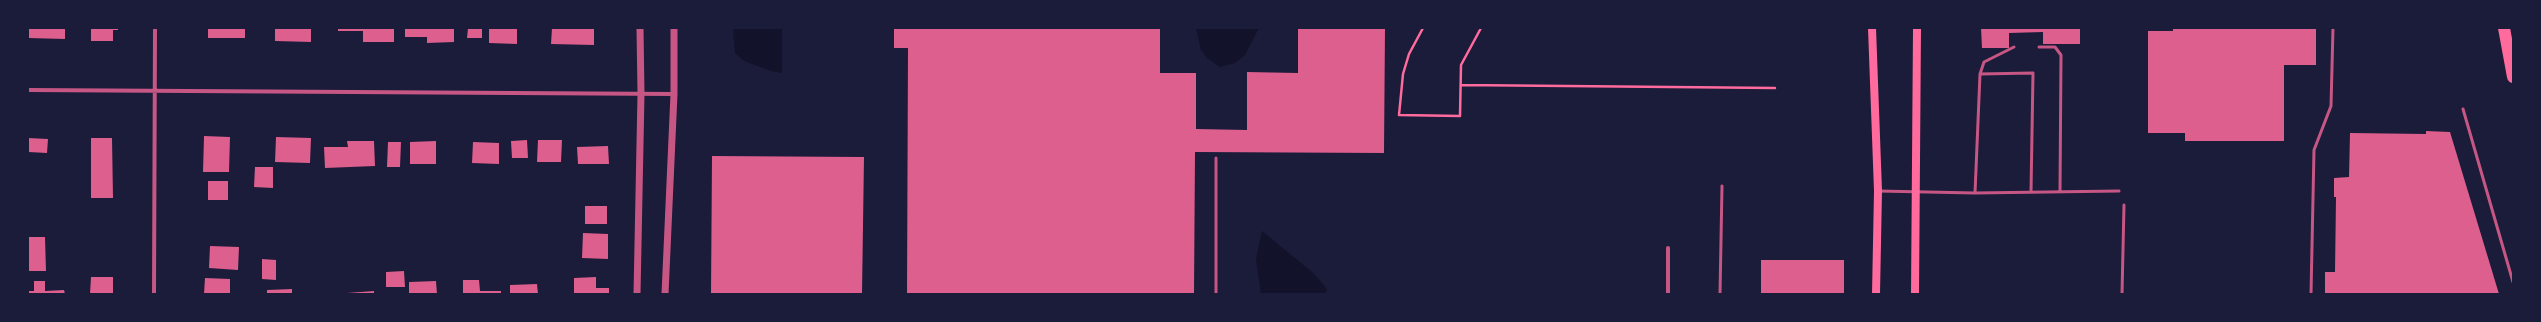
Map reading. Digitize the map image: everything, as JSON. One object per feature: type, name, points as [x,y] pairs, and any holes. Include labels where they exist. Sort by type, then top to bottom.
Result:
[{"type":"highway","points":[[2504,28],[2513,77]]},
{"type":"main road","points":[[1872,28],[1878,191],[1876,294]]},
{"type":"main road","points":[[1915,294],[1917,28]]},
{"type":"street","points":[[154,294],[155,28]]},
{"type":"street","points":[[637,294],[641,94],[640,28]]},
{"type":"street","points":[[665,294],[674,94],[674,28]]},
{"type":"street","points":[[28,90],[674,94]]},
{"type":"street","points":[[1668,248],[1668,294]]},
{"type":"lane","points":[[2311,294],[2314,150],[2331,106],[2333,28]]},
{"type":"lane","points":[[1975,193],[1980,74],[1984,62],[2014,47]]},
{"type":"lane","points":[[2039,47],[2055,47],[2061,55],[2060,191]]},
{"type":"lane","points":[[1980,74],[2033,73],[2031,192]]},
{"type":"lane","points":[[2463,109],[2513,282]]},
{"type":"lane","points":[[1216,158],[1216,294]]},
{"type":"lane","points":[[1720,294],[1722,186]]},
{"type":"lane","points":[[1878,191],[1975,193],[2119,191]]},
{"type":"lane","points":[[2122,294],[2124,205]]},
{"type":"path","points":[[1423,28],[1409,54],[1403,74],[1399,115],[1460,116],[1461,66],[1481,28]]},
{"type":"path","points":[[1461,85],[1775,88]]},
{"type":"shaded area","points":[[733,28],[782,28],[782,73],[771,71],[744,61],[735,53]]},
{"type":"shaded area","points":[[1196,28],[1259,28],[1245,55],[1235,63],[1220,67],[1207,58],[1201,50]]},
{"type":"shaded area","points":[[1262,231],[1312,272],[1327,290],[1325,294],[1261,294],[1256,259]]},
{"type":"building","points":[[28,28],[65,28],[65,39],[28,38]]},
{"type":"building","points":[[91,28],[118,28],[118,30],[113,30],[113,41],[91,41]]},
{"type":"building","points":[[208,28],[245,28],[245,38],[208,38]]},
{"type":"building","points":[[275,28],[311,28],[311,42],[275,41]]},
{"type":"building","points":[[338,28],[394,28],[394,42],[363,42],[363,31],[338,31]]},
{"type":"building","points":[[405,28],[454,28],[454,42],[427,43],[427,37],[405,37]]},
{"type":"building","points":[[468,28],[482,28],[482,38],[467,38]]},
{"type":"building","points":[[489,28],[517,28],[517,44],[489,43]]},
{"type":"building","points":[[552,28],[594,28],[594,45],[551,44]]},
{"type":"building","points":[[894,28],[1160,28],[1160,73],[1196,73],[1196,129],[1247,130],[1247,72],[1298,73],[1298,28],[1385,28],[1384,153],[1195,152],[1194,294],[907,294],[908,48],[894,48]]},
{"type":"building","points":[[1981,28],[2080,28],[2080,44],[2043,44],[2043,32],[2009,33],[2009,48],[1982,48]]},
{"type":"building","points":[[2173,28],[2316,28],[2316,65],[2284,65],[2284,141],[2185,141],[2185,133],[2148,133],[2148,31],[2173,31]]},
{"type":"building","points":[[2426,131],[2450,132],[2499,294],[2325,294],[2325,272],[2335,272],[2336,197],[2334,197],[2334,178],[2349,177],[2350,133],[2426,134]]},
{"type":"building","points":[[204,136],[230,137],[229,172],[203,172]]},
{"type":"building","points":[[276,137],[311,138],[310,163],[275,162]]},
{"type":"building","points":[[28,138],[48,139],[47,153],[28,152]]},
{"type":"building","points":[[91,138],[112,138],[113,198],[91,198]]},
{"type":"building","points":[[527,140],[528,158],[512,158],[511,141]]},
{"type":"building","points":[[538,140],[562,140],[561,162],[537,162]]},
{"type":"building","points":[[347,141],[374,141],[375,166],[325,168],[324,147],[348,147]]},
{"type":"building","points":[[436,141],[436,164],[410,164],[410,142]]},
{"type":"building","points":[[388,142],[401,142],[400,167],[387,167]]},
{"type":"building","points":[[473,142],[499,143],[499,164],[472,163]]},
{"type":"building","points":[[608,146],[609,164],[578,164],[577,147]]},
{"type":"building","points":[[712,156],[864,157],[862,294],[711,294]]},
{"type":"building","points":[[255,167],[273,167],[273,188],[254,187]]},
{"type":"building","points":[[208,181],[228,181],[228,200],[208,200]]},
{"type":"building","points":[[585,206],[607,206],[607,224],[585,224]]},
{"type":"building","points":[[583,233],[608,234],[608,259],[582,258]]},
{"type":"building","points":[[28,237],[45,237],[46,271],[28,271]]},
{"type":"building","points":[[210,246],[239,247],[238,270],[209,268]]},
{"type":"building","points":[[262,259],[276,260],[276,280],[262,279]]},
{"type":"building","points":[[1761,260],[1844,260],[1844,294],[1761,294]]},
{"type":"building","points":[[404,271],[405,287],[386,287],[386,272]]},
{"type":"building","points":[[91,277],[113,277],[113,294],[90,294]]},
{"type":"building","points":[[596,277],[596,288],[609,288],[609,294],[574,294],[574,278]]},
{"type":"building","points":[[205,278],[230,279],[230,294],[204,294]]},
{"type":"building","points":[[463,280],[479,280],[480,291],[501,291],[501,294],[463,294]]},
{"type":"building","points":[[34,281],[45,281],[45,291],[64,290],[65,294],[28,294],[28,291],[34,291]]},
{"type":"building","points":[[436,281],[437,294],[409,294],[409,282]]},
{"type":"building","points":[[537,284],[538,294],[510,294],[510,285]]},
{"type":"building","points":[[292,289],[292,294],[267,294],[267,290]]},
{"type":"building","points":[[374,291],[374,294],[347,294],[347,293]]}]
